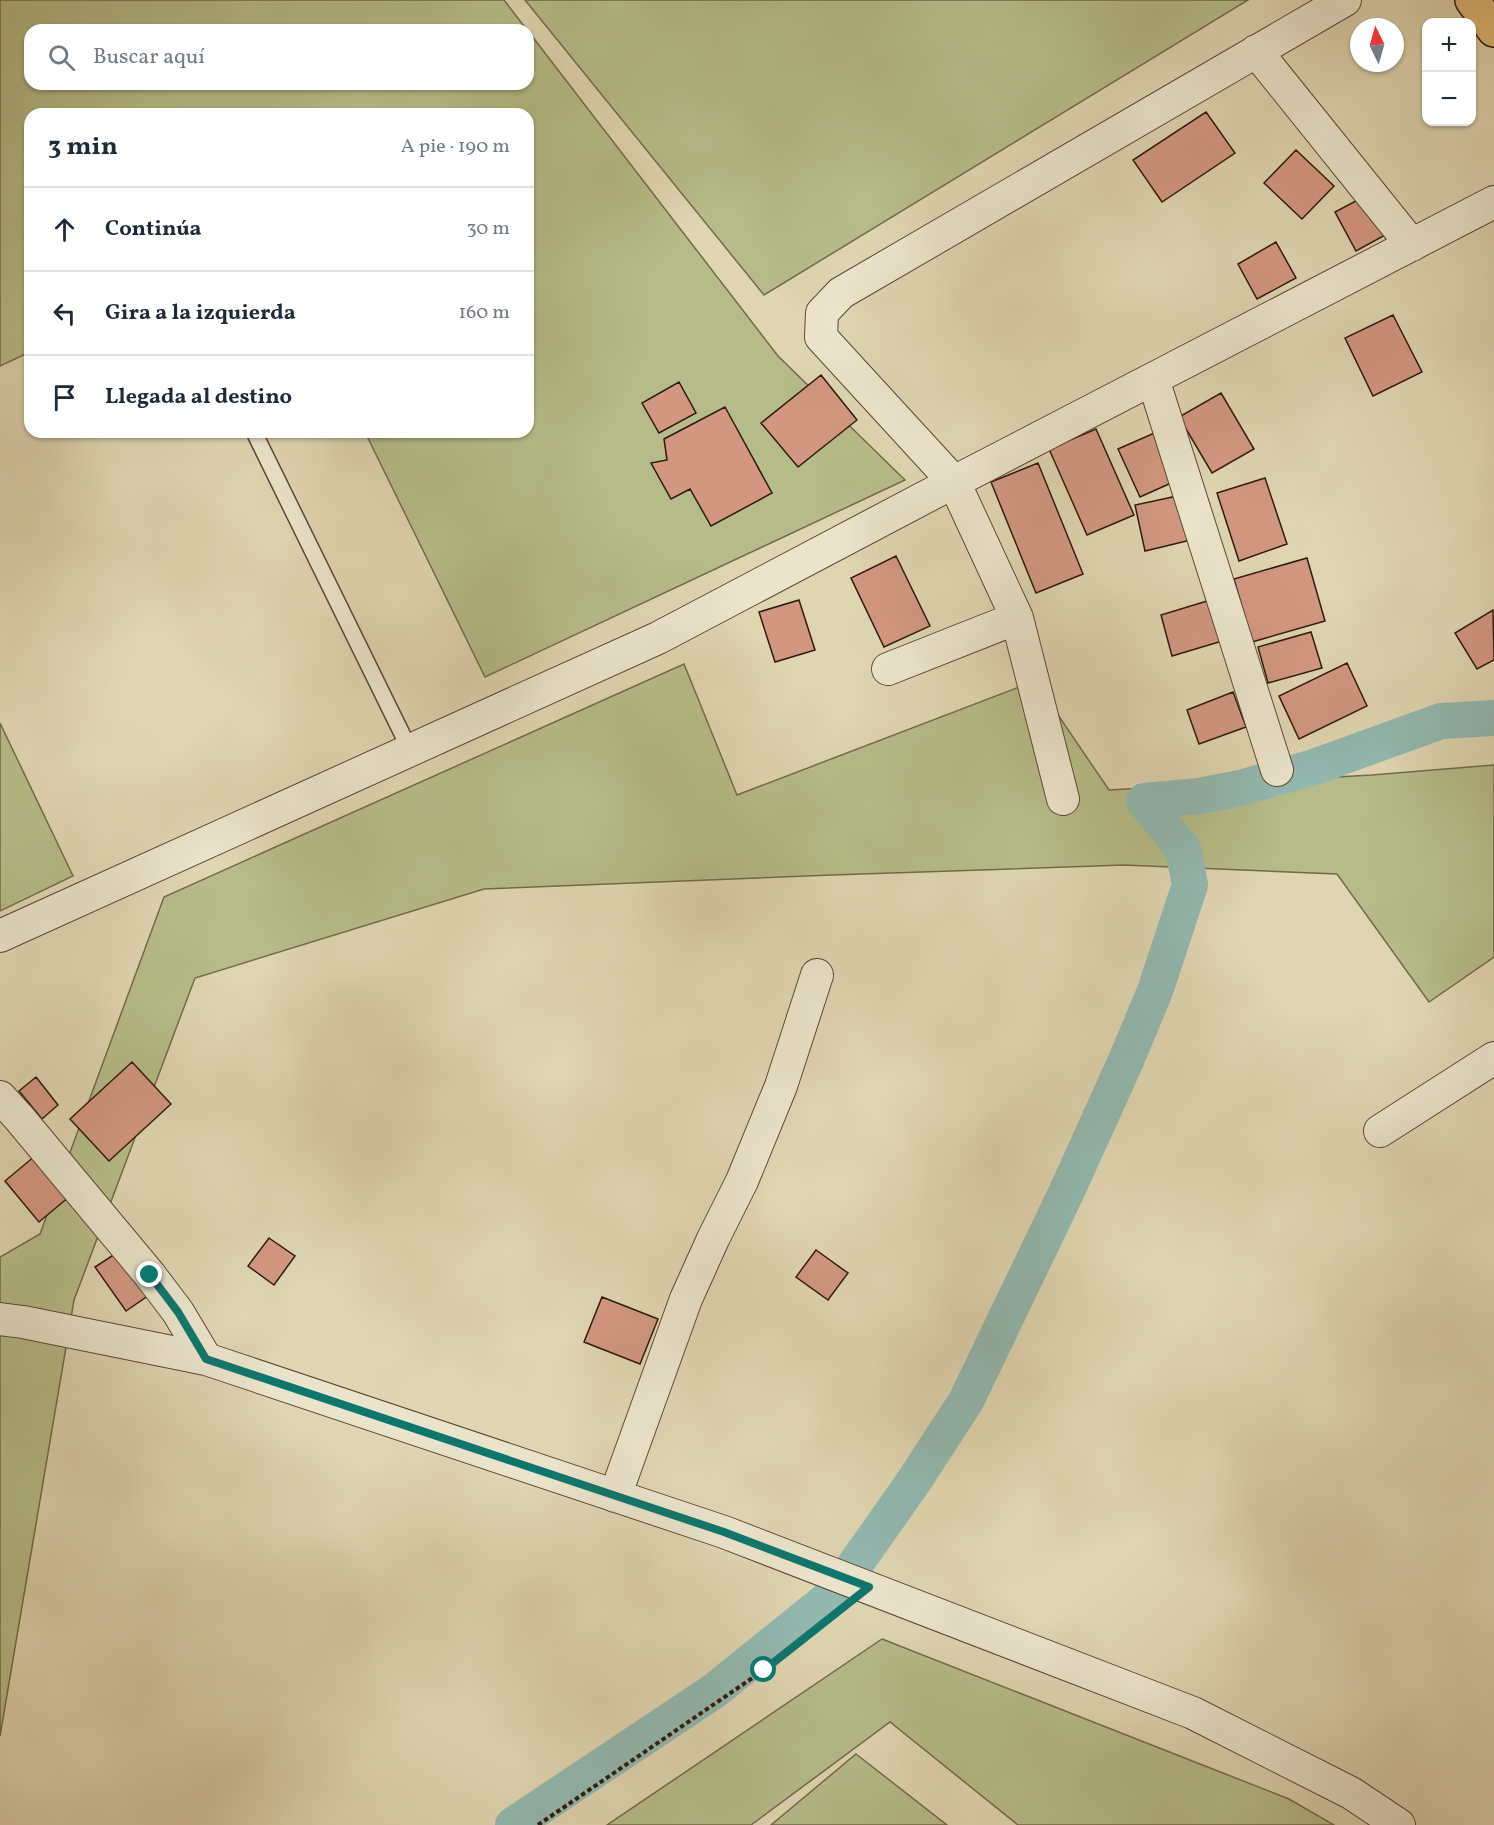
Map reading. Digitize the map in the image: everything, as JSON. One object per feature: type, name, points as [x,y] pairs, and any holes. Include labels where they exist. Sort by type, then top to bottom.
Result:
[{"type":"main road","points":[[1472,0],[1494,30]]},
{"type":"street","points":[[1063,799],[1017,618],[954,482],[821,337],[822,313],[841,293],[1345,0]]},
{"type":"street","points":[[1256,51],[1412,245]]},
{"type":"street","points":[[0,936],[658,638],[1494,202]]},
{"type":"street","points":[[1153,379],[1277,770]]},
{"type":"street","points":[[888,669],[1017,618]]},
{"type":"street","points":[[615,1496],[686,1299],[742,1181],[781,1086],[818,975]]},
{"type":"street","points":[[1380,1131],[1494,1058]]},
{"type":"street","points":[[0,1097],[21,1119],[157,1285],[178,1312],[206,1359]]},
{"type":"street","points":[[0,1319],[206,1359],[724,1532],[1193,1713],[1351,1793],[1399,1825]]},
{"type":"lane","points":[[257,438],[410,750]]},
{"type":"path","points":[[538,1825],[764,1670],[869,1587]]},
{"type":"green space","points":[[0,0],[504,0],[522,24],[24,24],[24,90],[534,90],[534,39],[778,356],[905,480],[485,677],[368,438],[534,438],[534,108],[24,108],[24,355],[0,366]]},
{"type":"green space","points":[[525,0],[1248,0],[764,295]]},
{"type":"green space","points":[[684,664],[737,795],[1035,681],[1109,790],[1372,775],[1494,765],[1494,957],[1429,1002],[1337,874],[1124,865],[484,889],[195,978],[74,1300],[0,1736],[0,1257],[40,1234],[164,897]]},
{"type":"green space","points":[[0,723],[73,876],[0,911]]},
{"type":"green space","points":[[882,1639],[1289,1799],[1334,1825],[1018,1825],[890,1722],[751,1825],[607,1825]]},
{"type":"green space","points":[[856,1754],[947,1825],[771,1825]]},
{"type":"building","points":[[1206,112],[1235,153],[1162,202],[1133,160]]},
{"type":"building","points":[[1296,150],[1334,186],[1302,219],[1264,183]]},
{"type":"building","points":[[1367,195],[1387,234],[1356,251],[1335,212]]},
{"type":"building","points":[[1276,242],[1296,278],[1257,299],[1238,264]]},
{"type":"building","points":[[1393,315],[1422,372],[1373,396],[1345,338]]},
{"type":"building","points":[[821,375],[857,420],[798,467],[761,423]]},
{"type":"building","points":[[679,382],[696,413],[659,433],[642,403]]},
{"type":"building","points":[[1221,393],[1254,449],[1212,473],[1179,417]]},
{"type":"building","points":[[725,407],[772,493],[711,526],[690,489],[671,499],[651,463],[667,460],[664,439]]},
{"type":"building","points":[[1096,429],[1134,515],[1087,535],[1049,449]]},
{"type":"building","points":[[1159,431],[1180,479],[1140,497],[1118,449]]},
{"type":"building","points":[[1038,463],[1083,574],[1036,593],[991,482]]},
{"type":"building","points":[[1265,478],[1287,544],[1239,561],[1217,493]]},
{"type":"building","points":[[1182,495],[1191,540],[1145,551],[1135,505]]},
{"type":"building","points":[[896,556],[930,626],[884,647],[851,578]]},
{"type":"building","points":[[1307,558],[1325,621],[1252,642],[1234,579]]},
{"type":"building","points":[[1217,598],[1229,639],[1172,656],[1161,615]]},
{"type":"building","points":[[799,600],[815,650],[775,662],[759,612]]},
{"type":"building","points":[[1493,610],[1494,660],[1477,669],[1455,633]]},
{"type":"building","points":[[1311,632],[1322,668],[1268,683],[1258,647]]},
{"type":"building","points":[[1347,663],[1367,706],[1299,739],[1279,696]]},
{"type":"building","points":[[1233,692],[1246,727],[1199,744],[1187,710]]},
{"type":"building","points":[[132,1062],[171,1104],[109,1161],[70,1119]]},
{"type":"building","points":[[36,1077],[58,1105],[42,1119],[19,1091]]},
{"type":"building","points":[[36,1155],[70,1196],[39,1222],[5,1181]]},
{"type":"building","points":[[269,1238],[295,1256],[274,1285],[248,1266]]},
{"type":"building","points":[[121,1250],[152,1293],[126,1311],[95,1267]]},
{"type":"building","points":[[816,1250],[848,1273],[828,1300],[796,1277]]},
{"type":"building","points":[[602,1297],[658,1319],[640,1364],[584,1342]]},
{"type":"waterway","points":[[852,1569],[914,1481],[966,1401],[1066,1193],[1155,991],[1190,885],[1183,849],[1144,801],[1199,796],[1240,788],[1314,767],[1441,721],[1494,718]]},
{"type":"waterway","points":[[513,1825],[714,1691],[833,1595]]},
{"type":"route","points":[[150,1275],[178,1312],[206,1359],[724,1532],[869,1587],[764,1670]]}]
